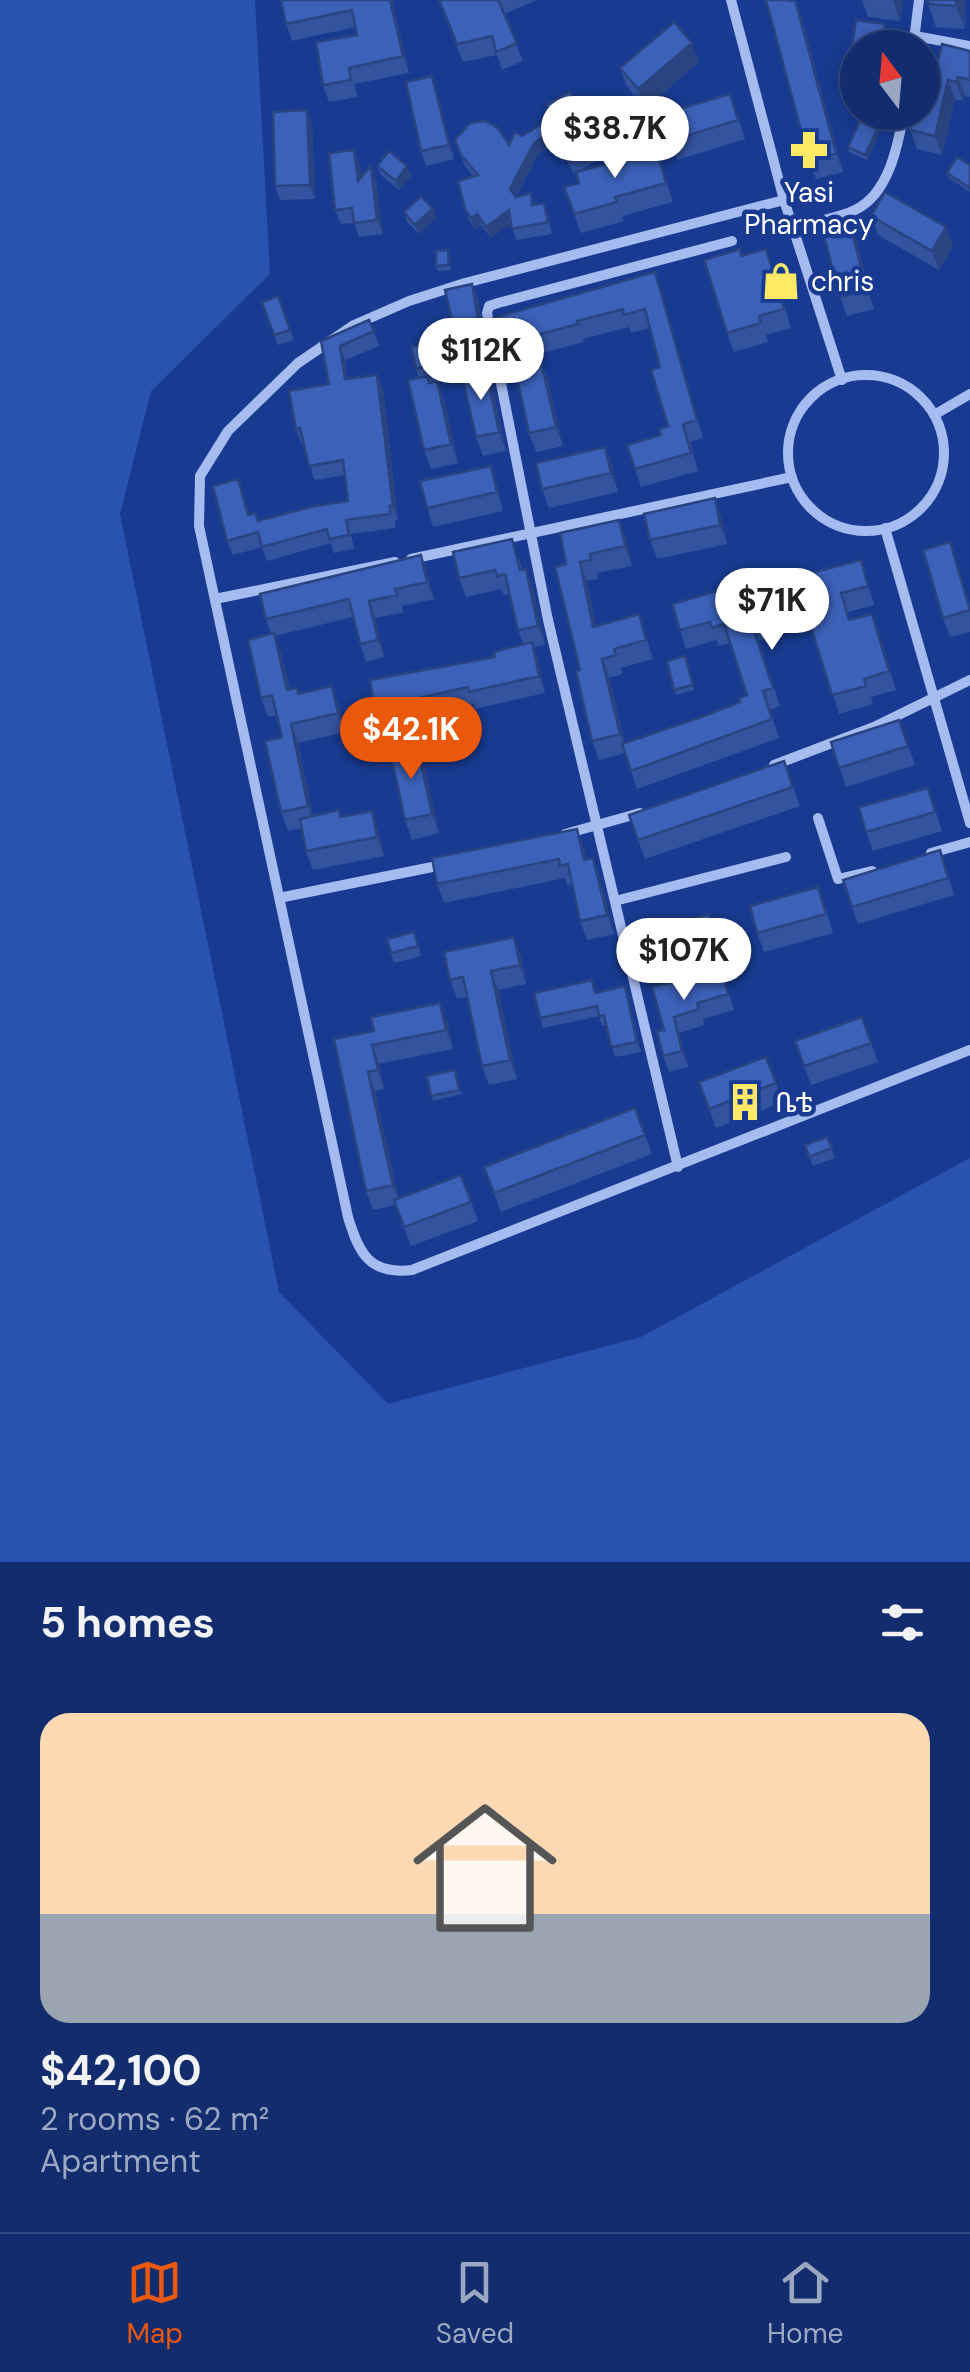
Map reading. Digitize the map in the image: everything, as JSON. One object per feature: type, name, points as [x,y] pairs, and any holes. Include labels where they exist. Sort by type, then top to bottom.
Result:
[{"type":"street","points":[[731,0],[784,200],[842,380]]},
{"type":"street","points":[[915,30],[919,0]]},
{"type":"street","points":[[940,44],[970,46]]},
{"type":"street","points":[[793,226],[855,210],[871,199],[887,176],[899,130]]},
{"type":"street","points":[[784,200],[408,301],[354,325],[298,363],[228,432],[200,476],[199,526],[356,1246],[368,1260],[392,1271],[412,1270],[970,1050]]},
{"type":"street","points":[[672,229],[680,254]]},
{"type":"street","points":[[678,1167],[530,534],[488,306],[732,241]]},
{"type":"street","points":[[852,376],[880,376],[916,393],[934,415],[944,452],[938,485],[913,516],[886,528],[856,531],[830,523],[807,506],[792,477],[787,450],[796,416],[811,397],[852,376]]},
{"type":"street","points":[[934,415],[970,394]]},
{"type":"street","points":[[215,599],[792,477]]},
{"type":"street","points":[[886,528],[970,823]]},
{"type":"street","points":[[764,768],[874,727],[970,680]]},
{"type":"street","points":[[559,836],[658,808]]},
{"type":"street","points":[[818,818],[838,878],[844,880],[880,869]]},
{"type":"street","points":[[916,858],[970,842]]},
{"type":"street","points":[[615,901],[786,858]]},
{"type":"street","points":[[279,898],[454,862]]},
{"type":"shaded area","points":[[0,0],[255,0],[270,274],[151,391],[120,514],[279,1292],[388,1404],[641,1337],[970,1158],[970,1562],[0,1562]]},
{"type":"building","points":[[281,0],[390,0],[403,56],[349,68],[351,80],[323,85],[316,42],[357,35],[352,10],[286,24]]},
{"type":"building","points":[[439,0],[498,0],[517,43],[496,52],[492,36],[457,44]]},
{"type":"building","points":[[766,0],[795,0],[836,153],[809,160]]},
{"type":"building","points":[[928,0],[956,0],[956,6],[928,4]]},
{"type":"building","points":[[856,20],[885,24],[884,30],[854,30]]},
{"type":"building","points":[[674,22],[692,43],[638,89],[620,68]]},
{"type":"building","points":[[942,44],[970,51],[970,80],[948,80],[940,114]]},
{"type":"building","points":[[432,76],[449,145],[421,151],[406,82]]},
{"type":"building","points":[[570,92],[576,101],[584,96],[593,113],[597,110],[613,139],[570,162],[553,131],[534,143],[510,189],[516,197],[531,193],[532,205],[544,203],[548,222],[512,229],[509,210],[486,227],[477,214],[471,218],[458,181],[478,175],[461,155],[455,140],[470,123],[485,121],[498,128],[509,145],[515,132],[522,136],[553,117],[546,105]]},
{"type":"building","points":[[730,94],[738,120],[670,141],[662,114]]},
{"type":"building","points":[[307,110],[310,185],[275,186],[273,112]]},
{"type":"building","points":[[856,130],[877,130],[865,155],[848,147]]},
{"type":"building","points":[[910,130],[936,130],[935,136]]},
{"type":"building","points":[[354,150],[358,181],[371,166],[377,220],[354,223],[352,208],[335,210],[329,153]]},
{"type":"building","points":[[657,150],[666,183],[615,197],[617,202],[574,214],[564,187],[579,183],[576,172]]},
{"type":"building","points":[[389,151],[407,166],[396,181],[377,166]]},
{"type":"building","points":[[957,157],[970,165],[970,188],[947,173]]},
{"type":"building","points":[[885,192],[946,227],[932,251],[871,216]]},
{"type":"building","points":[[421,196],[433,208],[415,225],[404,212]]},
{"type":"building","points":[[849,221],[867,290],[840,297],[822,228]]},
{"type":"building","points":[[740,249],[741,256],[766,249],[784,309],[759,316],[761,323],[727,333],[704,260]]},
{"type":"building","points":[[448,250],[449,265],[436,266],[436,251]]},
{"type":"building","points":[[655,272],[697,420],[683,424],[691,453],[635,469],[627,445],[661,435],[659,429],[668,426],[651,370],[660,367],[645,309],[624,315],[623,309],[499,345],[494,318]]},
{"type":"building","points":[[472,284],[483,351],[433,361],[416,369],[411,347],[450,338],[446,322],[452,320],[445,290]]},
{"type":"building","points":[[278,296],[290,330],[274,335],[262,302]]},
{"type":"building","points":[[369,320],[374,331],[340,346],[345,379],[377,375],[393,506],[390,514],[346,520],[349,535],[329,539],[327,529],[262,547],[258,532],[227,541],[213,486],[238,479],[248,515],[255,513],[258,521],[348,501],[343,460],[309,466],[300,428],[296,429],[289,391],[329,384],[321,341]]},
{"type":"building","points":[[540,358],[556,427],[529,433],[514,364]]},
{"type":"building","points":[[486,370],[499,432],[476,437],[462,376]]},
{"type":"building","points":[[428,376],[429,383],[437,381],[451,444],[424,450],[408,380]]},
{"type":"building","points":[[605,447],[611,473],[542,489],[536,463]]},
{"type":"building","points":[[491,466],[497,492],[427,508],[420,481]]},
{"type":"building","points":[[715,498],[720,525],[650,540],[644,514]]},
{"type":"building","points":[[619,520],[625,546],[590,554],[591,560],[580,562],[593,627],[639,614],[646,640],[614,649],[616,655],[602,659],[620,734],[592,741],[576,671],[580,670],[555,567],[566,564],[560,533]]},
{"type":"building","points":[[512,539],[520,570],[526,569],[538,626],[518,630],[505,574],[497,576],[495,570],[459,578],[453,552]]},
{"type":"building","points":[[950,542],[970,610],[943,618],[923,550]]},
{"type":"building","points":[[421,555],[427,582],[395,589],[397,595],[369,601],[378,640],[360,644],[349,599],[266,619],[260,594]]},
{"type":"building","points":[[861,560],[868,586],[841,593],[849,620],[872,614],[889,671],[864,679],[866,686],[832,695],[805,607],[751,622],[773,688],[763,691],[772,719],[631,771],[622,744],[707,715],[740,702],[739,698],[747,695],[724,624],[712,628],[710,622],[680,630],[672,604],[741,584],[747,604],[795,590],[791,578]]},
{"type":"building","points":[[274,633],[287,690],[297,688],[298,694],[332,686],[338,713],[291,724],[308,806],[281,812],[265,741],[282,737],[272,695],[261,698],[248,640]]},
{"type":"building","points":[[532,642],[539,676],[392,704],[400,741],[381,746],[370,680],[495,657],[494,652]]},
{"type":"building","points":[[685,656],[693,685],[674,690],[667,661]]},
{"type":"building","points":[[899,720],[908,746],[839,768],[831,742]]},
{"type":"building","points":[[417,745],[432,814],[405,820],[390,751]]},
{"type":"building","points":[[784,761],[793,787],[638,840],[629,815]]},
{"type":"building","points":[[928,788],[935,812],[866,832],[859,807]]},
{"type":"building","points":[[339,810],[340,817],[372,811],[377,837],[306,851],[300,819]]},
{"type":"building","points":[[577,829],[584,860],[593,858],[607,915],[580,921],[568,864],[560,866],[559,859],[437,884],[432,858]]},
{"type":"building","points":[[940,850],[948,878],[852,907],[843,880]]},
{"type":"building","points":[[818,887],[826,914],[757,933],[750,906]]},
{"type":"building","points":[[709,914],[717,941],[648,960],[640,933]]},
{"type":"building","points":[[414,932],[418,946],[391,953],[387,939]]},
{"type":"building","points":[[514,937],[520,965],[491,971],[510,1060],[482,1066],[463,977],[450,980],[444,952]]},
{"type":"building","points":[[721,968],[728,994],[697,1003],[699,1009],[674,1017],[682,1051],[663,1056],[657,1031],[664,1030],[652,987]]},
{"type":"building","points":[[592,980],[595,993],[625,986],[637,1042],[611,1047],[604,1015],[599,1016],[597,1006],[540,1018],[534,993]]},
{"type":"building","points":[[440,1003],[446,1030],[372,1045],[378,1070],[368,1072],[393,1185],[366,1191],[334,1039],[374,1031],[371,1017]]},
{"type":"building","points":[[862,1017],[871,1043],[804,1066],[795,1041]]},
{"type":"building","points":[[766,1057],[776,1083],[709,1109],[699,1082]]},
{"type":"building","points":[[455,1070],[459,1090],[431,1096],[427,1076]]},
{"type":"building","points":[[635,1108],[645,1135],[494,1193],[484,1167]]},
{"type":"building","points":[[827,1137],[832,1148],[809,1157],[805,1145]]},
{"type":"building","points":[[461,1175],[471,1202],[404,1227],[394,1200]]},
{"type":"place","name":"Yasi Pharmacy","points":[[809,150]]},
{"type":"place","name":"chris","points":[[781,281]]},
{"type":"place","name":"ቤቴ","points":[[745,1102]]}]
